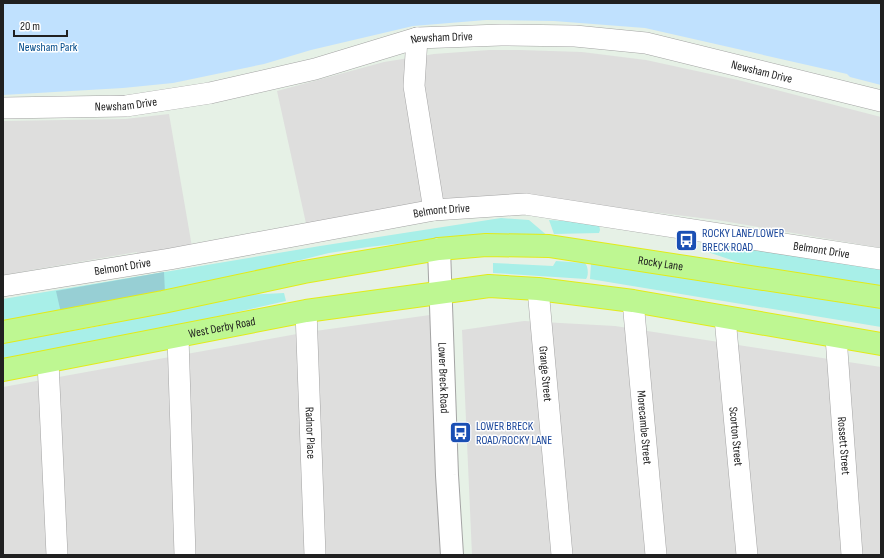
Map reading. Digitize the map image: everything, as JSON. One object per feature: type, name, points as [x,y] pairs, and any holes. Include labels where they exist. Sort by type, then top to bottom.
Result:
[{"type":"highway","name":"Rocky Lane","points":[[439,249],[486,245],[549,246],[881,297]]},
{"type":"highway","points":[[3,332],[163,302],[304,272],[439,249]]},
{"type":"highway","points":[[442,292],[489,286],[538,289],[633,301],[881,344]]},
{"type":"highway","name":"West Derby Road","points":[[3,370],[306,311],[442,292]]},
{"type":"street","name":"Newsham Drive","points":[[3,108],[126,106],[210,93],[315,69],[417,38],[500,35],[575,36],[646,43],[881,101]]},
{"type":"street","points":[[417,38],[414,86],[434,210]]},
{"type":"street","name":"Belmont Drive","points":[[3,286],[170,259],[434,210],[525,204],[881,259]]},
{"type":"street","name":"Lower Breck Road","points":[[439,249],[442,292],[447,475],[452,555]]},
{"type":"street","name":"Grange Street","points":[[538,289],[562,555]]},
{"type":"street","name":"Morecambe Street","points":[[633,301],[656,555]]},
{"type":"street","name":"Radnor Place","points":[[306,311],[315,555]]},
{"type":"street","name":"Scorton Street","points":[[725,318],[748,555]]},
{"type":"street","points":[[178,337],[185,555]]},
{"type":"street","name":"Rossett Street","points":[[836,337],[852,555]]},
{"type":"street","points":[[48,362],[57,555]]},
{"type":"shaded area","points":[[489,50],[582,52],[646,60],[738,80],[881,117],[881,248],[717,220],[562,201],[307,228],[277,91],[384,62],[434,54]]},
{"type":"shaded area","points":[[169,114],[192,247],[138,257],[137,252],[3,275],[3,121],[125,119]]},
{"type":"shaded area","points":[[501,218],[529,220],[549,237],[478,235],[368,247],[329,253],[158,295],[3,323],[3,299],[320,246]]},
{"type":"shaded area","points":[[549,220],[595,223],[599,225],[600,230],[599,233],[554,234]]},
{"type":"shaded area","points":[[703,240],[881,269],[881,286],[752,267],[702,250]]},
{"type":"shaded area","points":[[556,261],[585,263],[588,271],[586,279],[493,273],[493,263],[553,266]]},
{"type":"shaded area","points":[[591,263],[881,307],[881,327],[590,279]]},
{"type":"shaded area","points":[[164,272],[165,293],[61,313],[56,291]]},
{"type":"shaded area","points":[[284,293],[286,301],[198,321],[3,359],[3,343],[94,327],[246,295]]},
{"type":"shaded area","points":[[430,315],[447,555],[3,555],[3,387],[308,332]]},
{"type":"shaded area","points":[[524,321],[615,326],[881,367],[881,555],[472,555],[462,330]]},
{"type":"green space","name":"Newsham Park","points":[[3,3],[881,3],[881,85],[850,77],[847,74],[645,28],[554,21],[486,20],[413,26],[311,50],[264,64],[173,83],[123,88],[3,95]]},
{"type":"place","name":"ROCKY LANE/LOWER BRECK ROAD","points":[[686,240]]},
{"type":"place","name":"LOWER BRECK ROAD/ROCKY LANE","points":[[461,433]]}]
